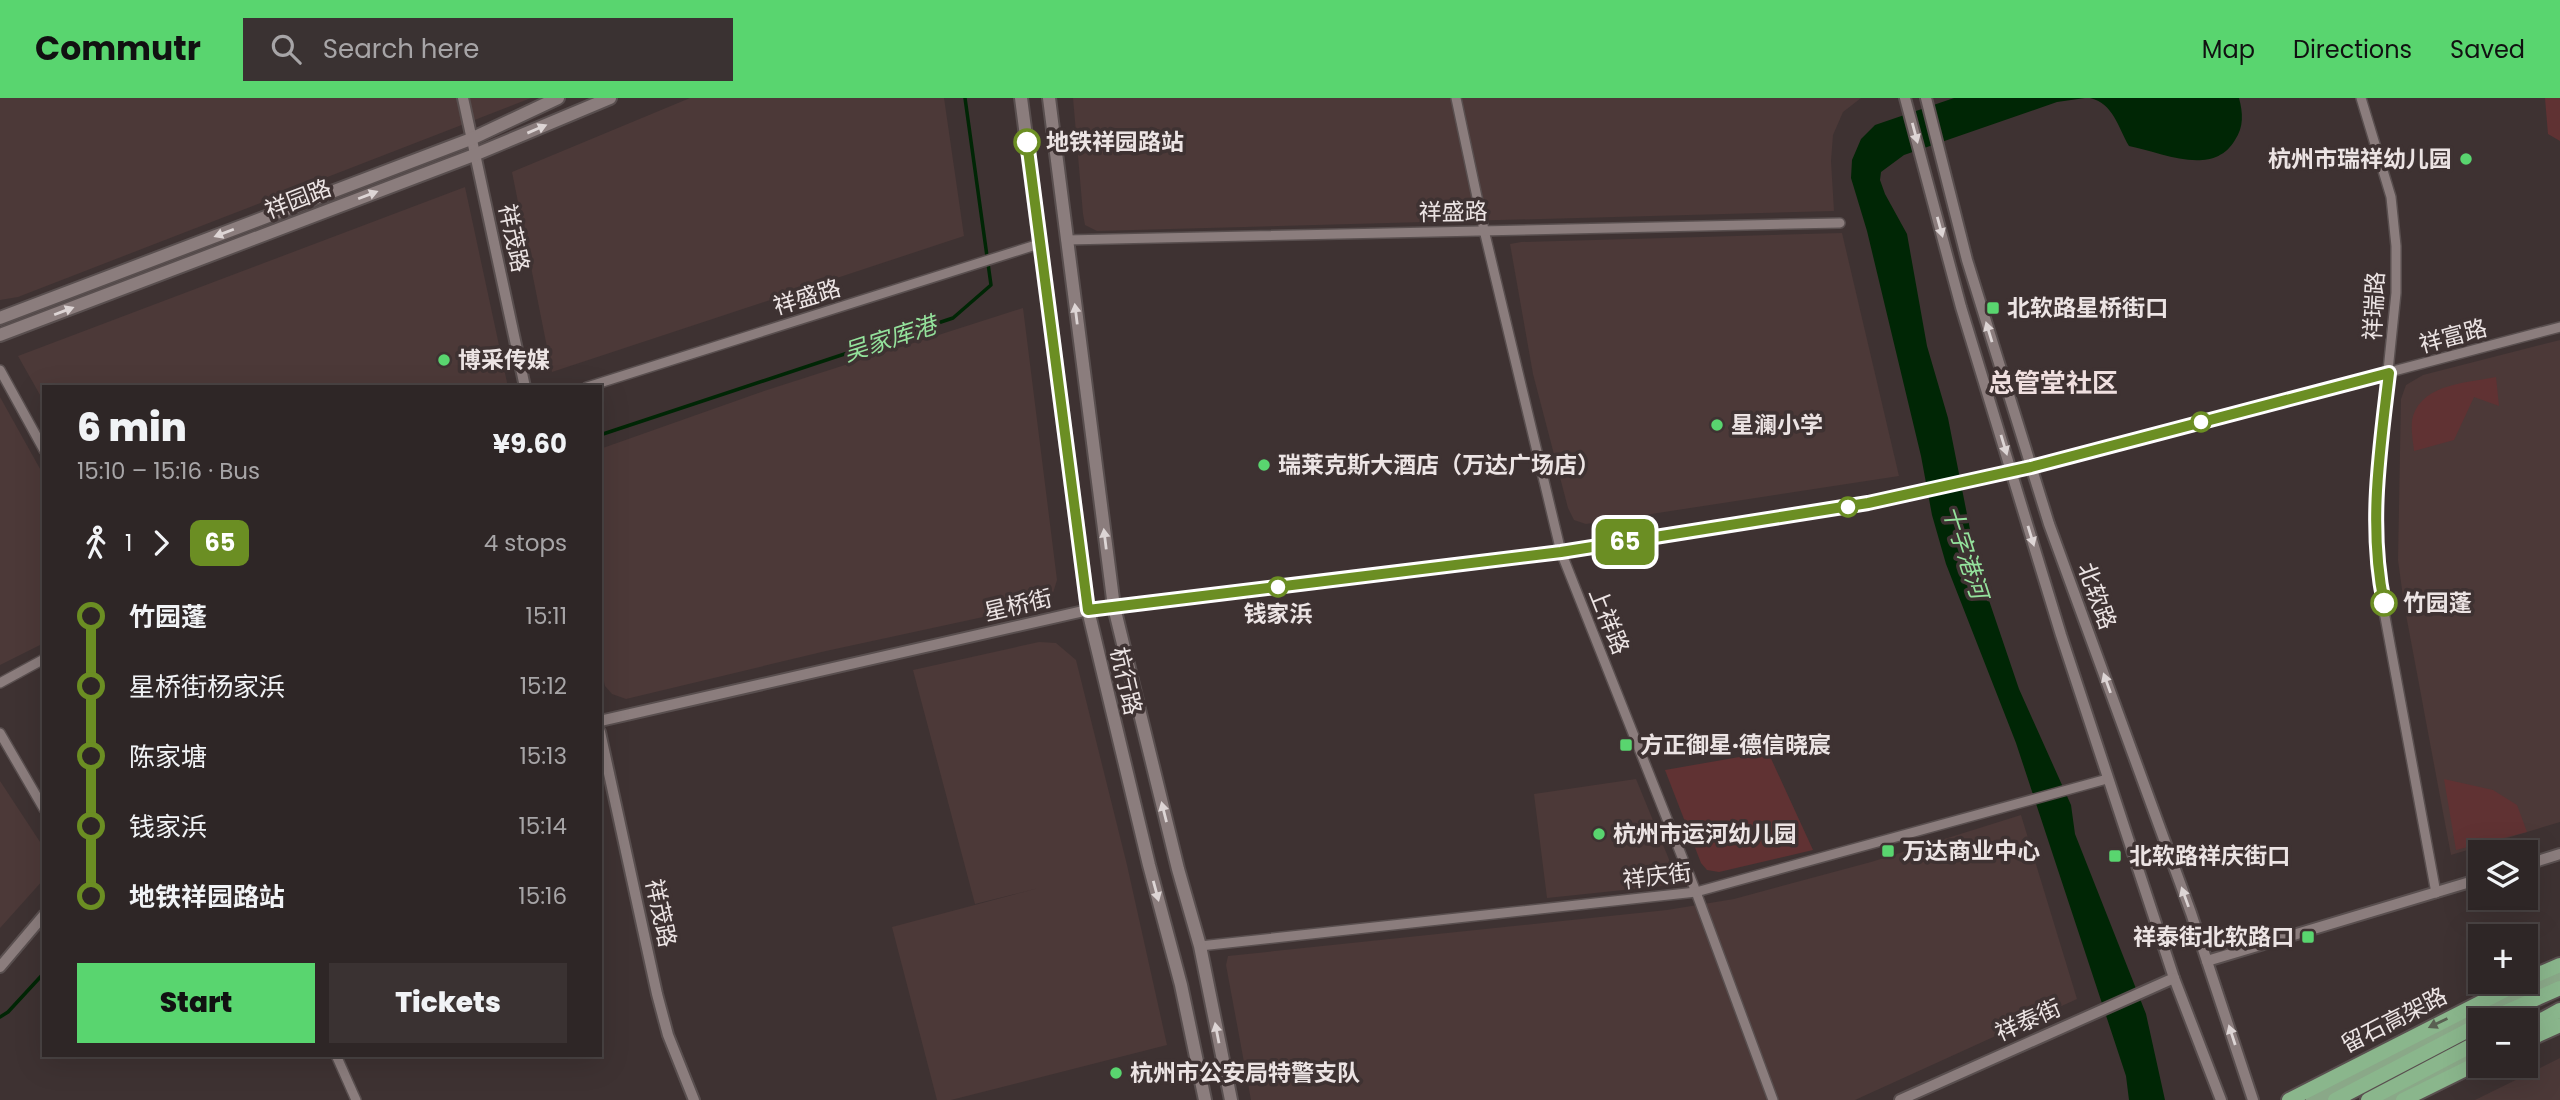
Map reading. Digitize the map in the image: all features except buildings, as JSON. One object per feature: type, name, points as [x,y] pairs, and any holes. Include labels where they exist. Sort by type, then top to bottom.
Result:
[{"type":"highway","name":"留石高架路","points":[[2538,977],[2560,965]]},
{"type":"highway","points":[[2538,982],[2560,977]]},
{"type":"highway","points":[[2515,1008],[2560,988]]},
{"type":"highway","name":"留石高架路","points":[[2289,1100],[2506,994]]},
{"type":"highway","points":[[2538,1014],[2560,1004]]},
{"type":"highway","points":[[2538,1024],[2560,1013]]},
{"type":"highway","points":[[2538,1035],[2560,1025]]},
{"type":"highway","name":"留石高架路","points":[[2335,1100],[2468,1030]]},
{"type":"highway","points":[[2368,1100],[2468,1047]]},
{"type":"highway","points":[[2403,1100],[2468,1068]]},
{"type":"main road","name":"祥园路","points":[[0,318],[471,139],[558,98]]},
{"type":"main road","name":"祥园路","points":[[0,335],[474,155],[610,98]]},
{"type":"main road","name":"杭行路","points":[[1021,98],[1088,610],[1149,865],[1181,985],[1205,1100]]},
{"type":"main road","name":"杭行路","points":[[1049,98],[1114,607],[1178,869],[1200,946],[1231,1100]]},
{"type":"main road","points":[[2314,1100],[2508,994]]},
{"type":"main road","points":[[2385,1100],[2468,1058]]},
{"type":"street","name":"祥茂路","points":[[463,98],[525,385]]},
{"type":"street","name":"上祥路","points":[[1456,98],[1484,230],[1561,552],[1696,892],[1773,1100]]},
{"type":"street","name":"祥瑞路","points":[[2361,98],[2391,197],[2396,246],[2396,293],[2376,487],[2376,568],[2436,892]]},
{"type":"street","name":"北软路","points":[[1926,99],[1967,260],[2049,524],[2207,961],[2253,1100]]},
{"type":"street","name":"北软路","points":[[1906,101],[1961,307],[2061,635],[2174,978],[2221,1100]]},
{"type":"street","name":"祥盛路","points":[[1066,240],[1840,223]]},
{"type":"street","name":"祥盛路","points":[[593,385],[1039,244]]},
{"type":"street","name":"祥富路","points":[[2031,467],[2560,327]]},
{"type":"street","points":[[0,370],[42,446]]},
{"type":"street","name":"星桥街","points":[[602,722],[1088,610],[1561,552],[1868,503],[2031,467]]},
{"type":"street","points":[[0,683],[42,660]]},
{"type":"street","points":[[0,733],[42,806]]},
{"type":"street","name":"祥茂路","points":[[602,741],[657,994],[668,1035],[694,1100]]},
{"type":"street","name":"祥庆街","points":[[1200,946],[1696,892],[2107,779]]},
{"type":"street","points":[[2538,861],[2560,854]]},
{"type":"street","points":[[2207,961],[2468,883]]},
{"type":"street","points":[[0,967],[42,917]]},
{"type":"street","name":"祥泰街","points":[[1900,1100],[2174,978]]},
{"type":"street","points":[[337,1057],[356,1100]]},
{"type":"shaded area","points":[[0,98],[531,98],[18,297],[0,300]]},
{"type":"shaded area","points":[[690,98],[944,98],[964,236],[552,372],[512,172]]},
{"type":"shaded area","points":[[1073,98],[1861,98],[1843,112],[1833,135],[1831,161],[1834,211],[1097,231],[1085,225],[1083,214]]},
{"type":"shaded area","points":[[2545,98],[2560,98],[2560,141],[2548,134]]},
{"type":"shaded area","points":[[465,187],[508,385],[42,385],[42,398],[18,356]]},
{"type":"shaded area","name":"星澜小学","points":[[1842,233],[1899,476],[1586,524],[1574,520],[1568,508],[1533,374],[1510,244]]},
{"type":"shaded area","points":[[1023,308],[1057,580],[1053,593],[1044,604],[826,651],[626,699],[612,694],[605,686],[602,673],[602,448],[767,390]]},
{"type":"shaded area","points":[[2560,340],[2560,822],[2501,840],[2468,840],[2468,850],[2451,855],[2398,560],[2401,399],[2406,385],[2423,375]]},
{"type":"shaded area","points":[[2496,377],[2499,406],[2474,397],[2454,440],[2414,451],[2413,416],[2427,397],[2448,386]]},
{"type":"shaded area","points":[[0,397],[42,472],[42,644],[0,665]]},
{"type":"shaded area","points":[[1039,642],[1056,643],[1076,660],[1127,865],[1167,1045],[951,1100],[937,1100],[892,927],[1039,888],[975,904],[913,670]]},
{"type":"shaded area","points":[[1768,752],[1813,850],[1719,872],[1707,870],[1701,863],[1665,770]]},
{"type":"shaded area","name":"杭州市运河幼儿园","points":[[1636,779],[1675,874],[1671,881],[1662,886],[1547,898],[1534,794]]},
{"type":"shaded area","points":[[2444,779],[2493,790],[2517,805],[2527,832],[2495,840],[2468,840],[2468,847],[2456,850]]},
{"type":"shaded area","points":[[0,781],[42,845],[42,881],[0,928]]},
{"type":"shaded area","points":[[2021,815],[2077,999],[1855,1100],[1251,1100],[1226,965],[1228,956],[1667,910],[1734,899],[1871,862]]},
{"type":"shaded area","points":[[2560,1058],[2560,1100],[2475,1100],[2520,1078],[2538,1078],[2538,1069]]},
{"type":"water","name":"十字港河","points":[[1954,98],[2085,98],[2057,102],[1904,155],[1881,172],[1880,180],[1907,234],[1927,346],[1948,418],[1977,565],[2019,689],[2071,805],[2075,834],[2146,1014],[2165,1100],[2129,1100],[2126,1076],[2016,743],[1946,564],[1932,515],[1921,456],[1867,231],[1851,178],[1852,160],[1861,139],[1875,125]]},
{"type":"water","points":[[2090,98],[2239,98],[2241,125],[2235,140],[2214,158],[2186,160],[2129,146],[2110,110]]},
{"type":"waterway","name":"吴家库港","points":[[602,434],[953,318],[991,285],[965,98]]},
{"type":"waterway","points":[[0,1017],[8,1012],[42,975]]},
{"type":"bus line","name":"65","points":[[1027,142],[1088,610],[1561,552],[1868,503],[2031,467],[2389,373],[2376,487],[2376,568],[2384,603]]},
{"type":"place","name":"地铁祥园路站","points":[[1027,142]]},
{"type":"place","name":"杭州市瑞祥幼儿园","points":[[2466,159]]},
{"type":"place","name":"北软路星桥街口","points":[[1993,308]]},
{"type":"place","name":"博采传媒","points":[[444,360]]},
{"type":"place","name":"星澜小学","points":[[1717,425]]},
{"type":"place","name":"瑞莱克斯大酒店（万达广场店）","points":[[1264,465]]},
{"type":"place","name":"钱家浜","points":[[1278,587]]},
{"type":"place","name":"竹园蓬","points":[[2384,603]]},
{"type":"place","name":"方正御星·德信晓宸","points":[[1626,745]]},
{"type":"place","name":"杭州市运河幼儿园","points":[[1599,834]]},
{"type":"place","name":"万达商业中心","points":[[1888,851]]},
{"type":"place","name":"北软路祥庆街口","points":[[2115,856]]},
{"type":"place","name":"祥泰街北软路口","points":[[2308,937]]},
{"type":"place","name":"杭州市公安局特警支队","points":[[1116,1073]]},
{"type":"district","name":"总管堂社区","points":[[2053,383]]}]
